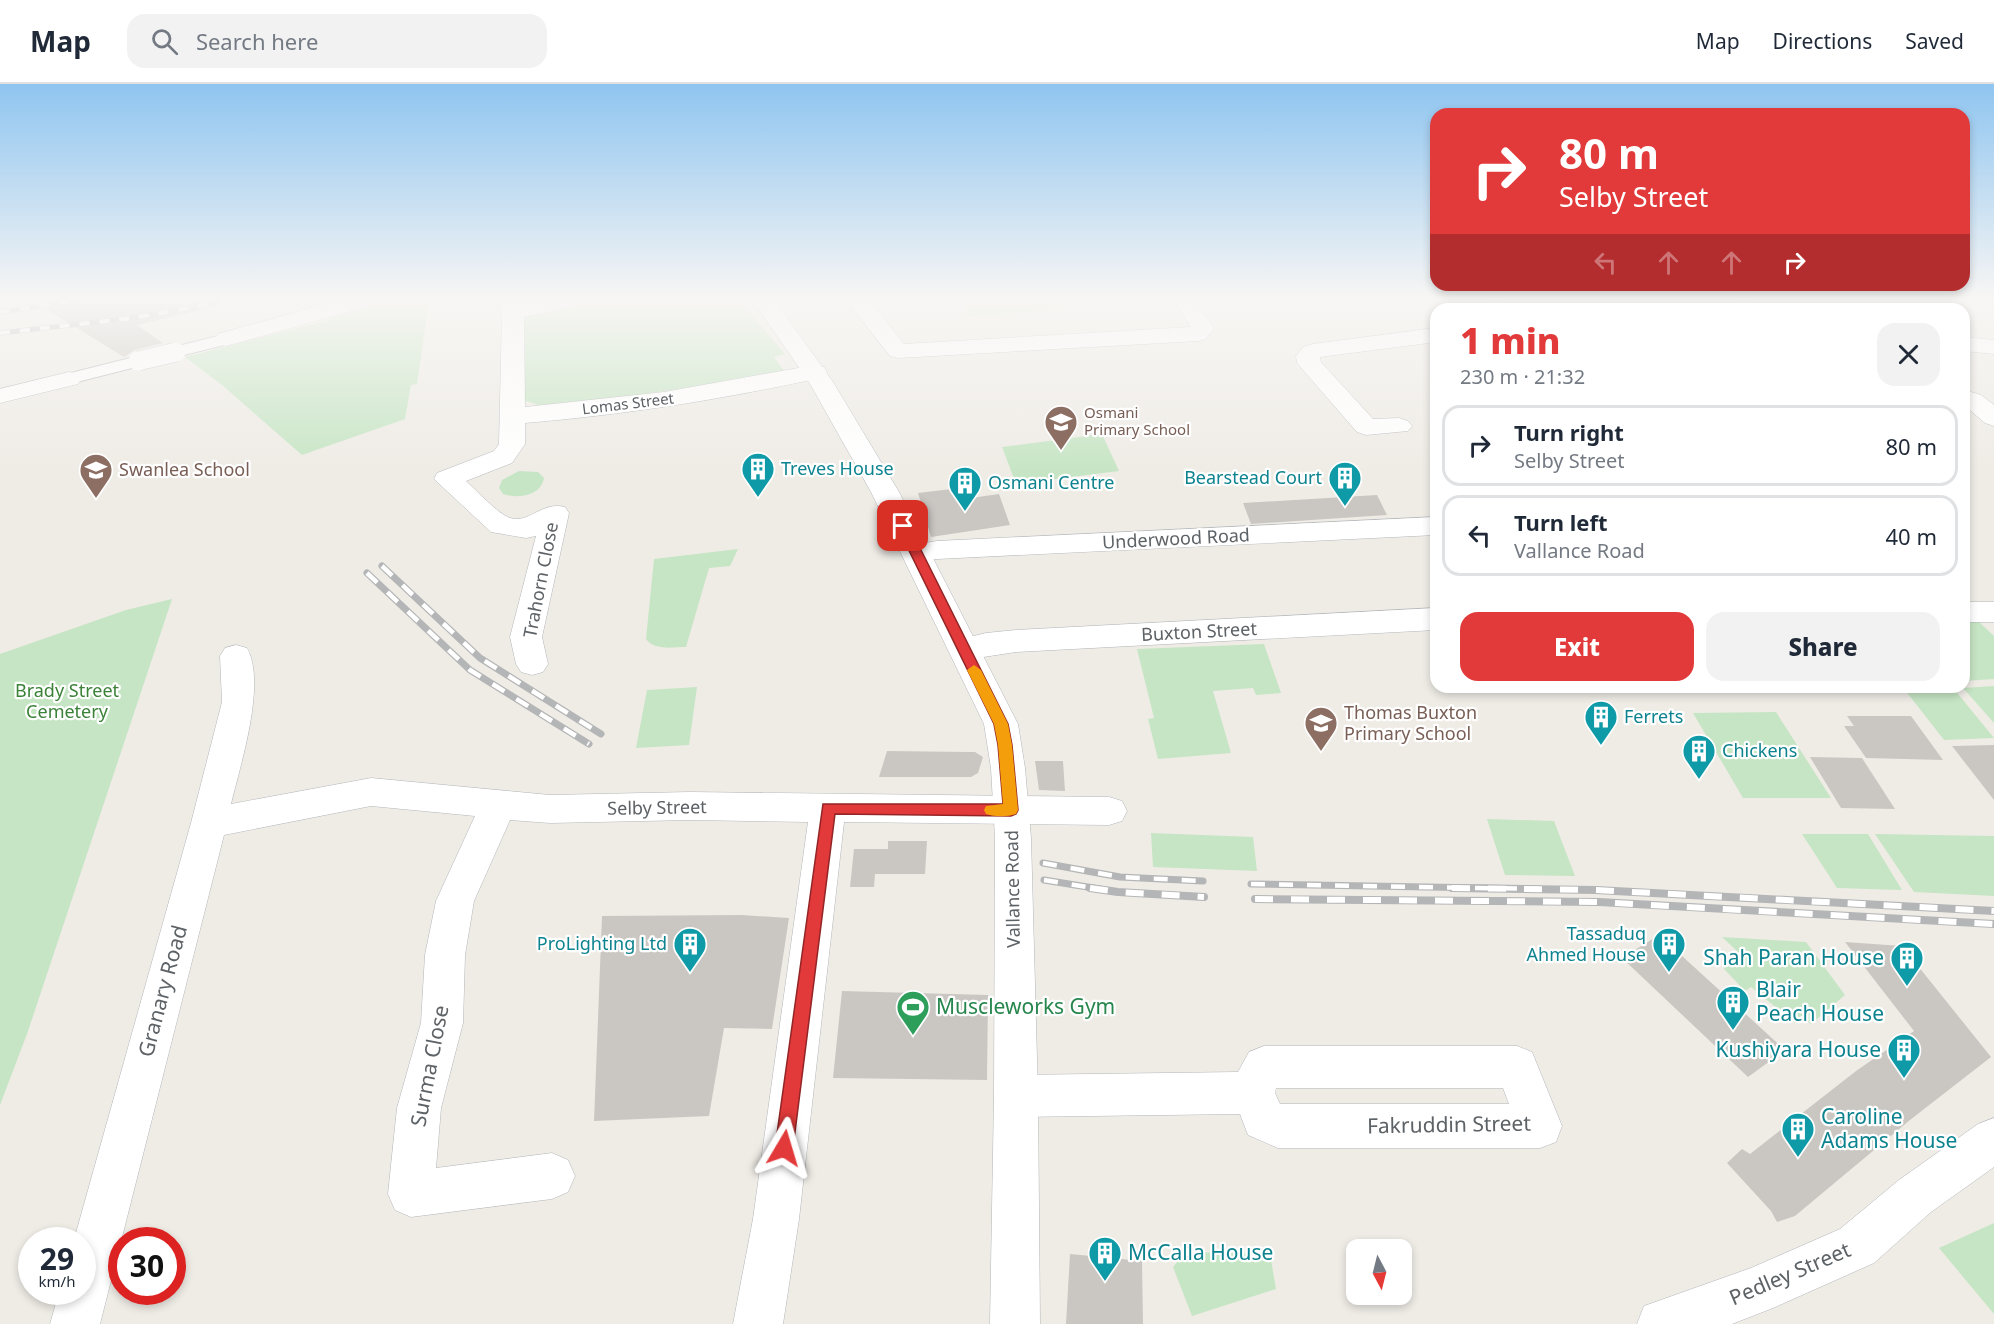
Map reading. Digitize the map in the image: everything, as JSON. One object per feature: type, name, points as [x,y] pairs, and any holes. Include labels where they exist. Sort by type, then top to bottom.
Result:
[{"type":"street","points":[[0,396],[147,359]]},
{"type":"street","points":[[512,359],[512,416]]},
{"type":"street","name":"Vallance Road","points":[[806,359],[885,492],[1001,724],[1011,810],[1016,1096],[1015,1324]]},
{"type":"street","points":[[1308,359],[1309,363],[1366,427],[1399,426]]},
{"type":"street","name":"Lomas Street","points":[[512,416],[677,398],[815,372]]},
{"type":"street","points":[[1970,400],[1994,417]]},
{"type":"street","name":"Trahorn Close","points":[[512,416],[512,444],[502,457],[447,478],[501,526],[526,529],[555,513],[526,637],[532,664]]},
{"type":"street","name":"Underwood Road","points":[[916,553],[937,550],[1430,526]]},
{"type":"street","points":[[1970,612],[1994,612]]},
{"type":"street","name":"Buxton Street","points":[[964,649],[1016,641],[1430,619]]},
{"type":"street","name":"Granary Road","points":[[75,1324],[209,823],[238,702],[236,656]]},
{"type":"street","name":"Selby Street","points":[[209,823],[371,792],[550,809],[690,806],[1109,811]]},
{"type":"street","name":"Surma Close","points":[[498,805],[455,901],[445,956],[441,1023],[419,1108],[411,1194],[552,1176]]},
{"type":"street","points":[[758,1324],[776,1219],[828,808]]},
{"type":"street","name":"Fakruddin Street","points":[[1264,1067],[1517,1067],[1540,1126],[1278,1126],[1264,1119],[1253,1093],[1258,1075],[1264,1067]]},
{"type":"street","points":[[1016,1096],[1253,1093]]},
{"type":"street","name":"Pedley Street","points":[[1662,1324],[1756,1291],[1857,1246],[1915,1196],[1994,1140]]},
{"type":"green space","points":[[187,359],[421,359],[417,384],[411,385],[405,419],[302,455],[222,385]]},
{"type":"green space","points":[[516,359],[775,359],[785,372],[601,401],[539,405],[516,398]]},
{"type":"green space","points":[[1102,434],[1119,471],[1016,484],[1002,447]]},
{"type":"green space","points":[[519,471],[538,472],[544,478],[542,484],[528,495],[503,494],[499,488],[502,480]]},
{"type":"green space","points":[[738,549],[730,566],[709,568],[686,647],[664,648],[650,643],[646,639],[654,559]]},
{"type":"green space","name":"Brady Street Cemetery","points":[[172,599],[27,1034],[0,1105],[0,654],[126,610]]},
{"type":"green space","points":[[1970,620],[1977,620],[1994,636],[1994,679],[1970,681]]},
{"type":"green space","points":[[1264,644],[1281,693],[1256,695],[1253,688],[1213,691],[1231,753],[1158,759],[1148,719],[1154,718],[1137,649]]},
{"type":"green space","points":[[1994,686],[1994,723],[1967,693],[1970,693],[1970,688]]},
{"type":"green space","points":[[697,687],[689,745],[636,748],[647,690]]},
{"type":"green space","points":[[1907,693],[1957,693],[1994,738],[1944,740]]},
{"type":"green space","points":[[1776,712],[1831,798],[1743,798],[1693,713]]},
{"type":"green space","points":[[1487,819],[1554,821],[1575,876],[1505,875]]},
{"type":"green space","points":[[1151,833],[1253,837],[1257,871],[1153,867]]},
{"type":"green space","points":[[1802,834],[1868,834],[1902,890],[1837,888]]},
{"type":"green space","points":[[1875,834],[1994,836],[1994,896],[1914,892]]},
{"type":"green space","points":[[1722,937],[1806,942],[1845,995],[1811,1024],[1802,1017],[1795,1023],[1751,987],[1745,991],[1724,969],[1726,960],[1738,952]]},
{"type":"green space","points":[[1994,1223],[1994,1314],[1939,1248]]},
{"type":"green space","points":[[1186,1252],[1270,1254],[1276,1289],[1192,1316],[1173,1267]]},
{"type":"building","name":"Osmani Centre","points":[[960,488],[964,499],[999,494],[1010,525],[931,537],[918,493]]},
{"type":"building","points":[[1377,495],[1387,515],[1251,524],[1243,503]]},
{"type":"building","points":[[1847,716],[1911,716],[1943,760],[1866,758],[1844,726],[1854,726]]},
{"type":"building","points":[[1994,745],[1994,800],[1952,746]]},
{"type":"building","points":[[887,751],[975,752],[983,757],[978,773],[971,777],[879,777]]},
{"type":"building","points":[[1810,757],[1862,758],[1895,809],[1841,808]]},
{"type":"building","points":[[1035,761],[1063,761],[1065,791],[1039,790]]},
{"type":"building","points":[[888,841],[927,841],[925,874],[875,874],[874,887],[850,887],[854,849],[888,849]]},
{"type":"building","name":"ProLighting Ltd","points":[[741,915],[789,918],[772,1029],[724,1028],[709,1116],[594,1121],[602,916]]},
{"type":"building","points":[[1659,935],[1785,1050],[1748,1077],[1622,958]]},
{"type":"building","points":[[1845,942],[1902,946],[1991,1057],[1910,1120],[1795,1216],[1777,1222],[1771,1211],[1727,1163],[1742,1149],[1750,1154],[1856,1071],[1914,1031]]},
{"type":"building","name":"Muscleworks Gym","points":[[842,991],[988,995],[987,1080],[833,1078]]},
{"type":"building","name":"McCalla House","points":[[1070,1254],[1142,1261],[1143,1324],[1066,1324]]},
{"type":"railway","points":[[382,566],[480,658],[601,734]]},
{"type":"railway","points":[[367,573],[470,670],[589,744]]},
{"type":"railway","points":[[1043,863],[1120,877],[1203,881]]},
{"type":"railway","points":[[1044,880],[1100,889]]},
{"type":"railway","points":[[1251,884],[1539,889]]},
{"type":"railway","points":[[1090,888],[1204,897]]},
{"type":"railway","points":[[1452,888],[1596,890],[1994,911]]},
{"type":"railway","points":[[1255,899],[1599,902],[1994,924]]},
{"type":"slow traffic","points":[[974,670],[1001,724],[1008,768],[1011,810],[992,810]]},
{"type":"place","name":"Osmani Primary School","points":[[1061,451]]},
{"type":"place","name":"Treves House","points":[[758,498]]},
{"type":"place","name":"Swanlea School","points":[[96,499]]},
{"type":"place","name":"Bearstead Court","points":[[1345,507]]},
{"type":"place","name":"Osmani Centre","points":[[965,512]]},
{"type":"place","name":"Ferrets","points":[[1601,746]]},
{"type":"place","name":"Thomas Buxton Primary School","points":[[1321,752]]},
{"type":"place","name":"Chickens","points":[[1699,780]]},
{"type":"place","name":"ProLighting Ltd","points":[[690,973]]},
{"type":"place","name":"Tassaduq Ahmed House","points":[[1669,973]]},
{"type":"place","name":"Shah Paran House","points":[[1907,987]]},
{"type":"place","name":"Blair Peach House","points":[[1733,1031]]},
{"type":"place","name":"Muscleworks Gym","points":[[913,1036]]},
{"type":"place","name":"Kushiyara House","points":[[1904,1079]]},
{"type":"place","name":"Caroline Adams House","points":[[1798,1158]]},
{"type":"place","name":"McCalla House","points":[[1105,1282]]},
{"type":"route","points":[[784,1148],[828,808],[1011,810],[1008,768],[1001,724],[903,526]]}]
